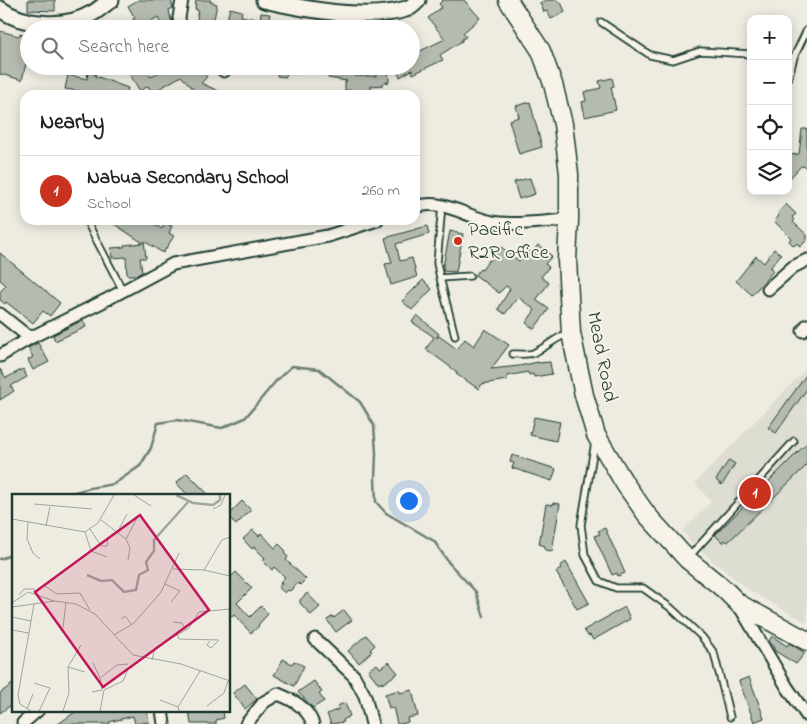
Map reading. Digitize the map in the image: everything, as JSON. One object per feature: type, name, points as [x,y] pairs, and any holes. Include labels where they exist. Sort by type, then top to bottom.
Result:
[{"type":"main road","points":[[77,20],[91,14],[110,0]]},
{"type":"main road","points":[[264,0],[315,10],[374,14],[408,9],[418,0]]},
{"type":"main road","name":"Mead Road","points":[[508,0],[541,51],[553,84],[564,124],[569,174],[567,260],[571,332],[584,395],[596,435],[625,484],[647,515],[687,559],[724,589],[739,604],[807,641]]},
{"type":"main road","points":[[0,8],[26,20]]},
{"type":"street","points":[[179,20],[182,0]]},
{"type":"street","points":[[420,206],[442,205],[499,224],[569,220]]},
{"type":"street","points":[[0,356],[30,338],[173,264],[328,236],[361,225]]},
{"type":"street","points":[[768,289],[793,267],[807,260]]},
{"type":"street","points":[[0,314],[30,338]]},
{"type":"street","points":[[739,604],[805,718]]},
{"type":"street","points":[[315,639],[354,676],[366,696],[372,724]]},
{"type":"street","points":[[246,724],[264,702],[278,694],[294,701],[309,714],[313,724]]},
{"type":"street","points":[[23,722],[36,712]]},
{"type":"lane","points":[[600,22],[650,55],[659,58],[673,60],[700,51],[747,54]]},
{"type":"lane","points":[[792,55],[807,30]]},
{"type":"lane","points":[[442,205],[437,263],[455,336]]},
{"type":"lane","points":[[89,225],[123,291]]},
{"type":"lane","points":[[440,278],[470,276]]},
{"type":"lane","points":[[513,354],[531,354],[561,335],[571,332]]},
{"type":"lane","points":[[596,435],[581,525],[585,555],[599,581],[616,588],[643,588],[671,608],[702,637],[714,653],[730,717]]},
{"type":"lane","points":[[687,559],[794,441]]},
{"type":"shaded area","points":[[807,368],[807,623],[750,591],[697,548],[682,531],[711,502],[695,483]]},
{"type":"building","points":[[28,0],[55,0],[55,11],[28,10]]},
{"type":"building","points":[[138,0],[171,0],[173,8],[169,10],[171,20],[159,20],[158,17],[153,20],[134,20],[135,18],[128,6]]},
{"type":"building","points":[[196,0],[211,0],[210,2],[217,4],[214,19],[211,18],[211,20],[198,20],[198,10],[195,9]]},
{"type":"building","points":[[443,0],[464,0],[480,18],[463,33],[466,37],[462,41],[440,55],[443,60],[420,71],[420,51],[445,39],[428,18],[442,7],[439,4]]},
{"type":"building","points":[[546,0],[561,2],[565,12],[551,19],[547,11],[544,12],[540,3]]},
{"type":"building","points":[[230,8],[242,11],[241,16],[260,20],[227,20]]},
{"type":"building","points":[[261,13],[270,14],[269,20],[260,20]]},
{"type":"building","points":[[0,31],[19,36],[20,34],[20,75],[23,75],[22,80],[0,74]]},
{"type":"building","points":[[68,75],[87,79],[88,75],[96,75],[128,88],[127,90],[65,89]]},
{"type":"building","points":[[130,75],[150,75],[151,77],[154,75],[205,75],[207,77],[201,83],[216,90],[194,90],[181,76],[157,90],[150,90],[148,86],[139,90]]},
{"type":"building","points":[[328,75],[389,75],[389,82],[383,83],[383,85],[371,86],[371,90],[345,90],[345,82],[347,81],[328,78]]},
{"type":"building","points":[[612,78],[614,86],[611,87],[616,110],[585,117],[582,102],[586,101],[584,92],[601,88],[599,81]]},
{"type":"building","points":[[530,102],[542,147],[519,154],[509,120],[519,117],[516,106]]},
{"type":"building","points":[[802,129],[807,129],[807,167],[801,166],[792,176],[792,155],[799,154]]},
{"type":"building","points":[[530,178],[535,194],[519,199],[514,182]]},
{"type":"building","points":[[786,204],[796,214],[792,217],[795,220],[793,222],[807,235],[807,240],[800,247],[797,243],[794,246],[789,241],[791,238],[774,221],[779,216],[777,214]]},
{"type":"building","points":[[116,225],[156,225],[162,229],[164,225],[172,226],[169,233],[174,236],[163,253],[144,241],[146,258],[140,258],[142,272],[137,275],[127,275],[126,257],[112,258],[111,248],[143,243]]},
{"type":"building","points":[[427,226],[429,234],[396,244],[400,261],[412,258],[417,277],[391,285],[385,264],[392,263],[385,238]]},
{"type":"building","points":[[450,231],[463,234],[456,272],[443,271]]},
{"type":"building","points":[[538,245],[552,256],[545,264],[549,267],[541,277],[549,283],[536,300],[549,309],[534,329],[526,323],[535,310],[518,297],[505,314],[498,309],[510,289],[506,286],[499,293],[475,275],[480,269],[482,270],[501,247],[519,261],[528,250],[532,253]]},
{"type":"building","points":[[774,249],[781,254],[770,268],[774,270],[752,295],[736,281],[756,256],[764,263]]},
{"type":"building","points":[[0,253],[60,303],[50,316],[43,311],[33,323],[6,302],[5,304],[0,300],[0,292],[6,285],[0,280]]},
{"type":"building","points":[[423,280],[432,289],[412,310],[402,301]]},
{"type":"building","points":[[417,315],[439,334],[436,338],[439,336],[457,349],[465,339],[474,346],[485,329],[509,345],[491,369],[550,362],[552,374],[534,377],[533,374],[529,375],[528,372],[507,376],[507,380],[482,384],[479,389],[456,374],[457,372],[426,349],[434,337],[412,322]]},
{"type":"building","points":[[83,320],[86,327],[55,341],[53,335]]},
{"type":"building","points":[[38,343],[49,362],[33,370],[28,360],[33,357],[28,348]]},
{"type":"building","points":[[0,369],[6,378],[23,369],[27,377],[11,386],[14,391],[0,400]]},
{"type":"building","points":[[807,374],[807,389],[776,433],[768,428]]},
{"type":"building","points":[[534,417],[560,422],[556,441],[530,435]]},
{"type":"building","points":[[807,443],[807,465],[728,542],[725,540],[723,543],[715,535]]},
{"type":"building","points":[[512,455],[556,469],[552,481],[512,468],[514,463],[510,462]]},
{"type":"building","points":[[729,460],[735,464],[722,485],[716,480]]},
{"type":"building","points":[[187,473],[208,494],[187,494],[176,483]]},
{"type":"building","points":[[242,501],[251,510],[236,525],[230,518],[230,513]]},
{"type":"building","points":[[553,503],[560,504],[552,551],[545,550],[545,546],[539,544],[546,504],[553,505]]},
{"type":"building","points":[[605,528],[625,573],[618,576],[617,573],[612,575],[594,536],[600,534],[598,531]]},
{"type":"building","points":[[253,530],[259,536],[261,533],[275,548],[279,544],[286,551],[284,553],[288,557],[286,560],[306,579],[300,585],[298,583],[285,593],[278,587],[282,584],[280,582],[285,577],[274,567],[272,570],[263,561],[265,558],[254,547],[252,549],[243,539]]},
{"type":"building","points":[[566,562],[589,603],[577,609],[556,572]]},
{"type":"building","points":[[236,572],[252,588],[237,603],[250,617],[261,606],[268,614],[251,633],[234,615],[232,617],[230,615],[230,578]]},
{"type":"building","points":[[307,593],[320,607],[311,615],[300,603],[300,600]]},
{"type":"building","points":[[625,607],[630,619],[593,640],[584,630]]},
{"type":"building","points":[[344,610],[352,620],[336,632],[327,620],[333,616],[334,618]]},
{"type":"building","points":[[366,635],[375,645],[370,650],[372,651],[359,663],[348,651]]},
{"type":"building","points":[[772,636],[787,646],[789,643],[805,653],[796,664],[775,651],[769,641]]},
{"type":"building","points":[[283,659],[292,664],[294,661],[304,666],[294,686],[274,675]]},
{"type":"building","points":[[389,662],[398,673],[382,684],[382,682],[379,684],[368,670],[377,664],[380,668]]},
{"type":"building","points":[[749,677],[764,718],[754,722],[739,681]]},
{"type":"building","points":[[314,681],[322,692],[319,694],[324,701],[313,708],[298,692]]},
{"type":"building","points":[[12,684],[12,704],[0,713],[0,693]]},
{"type":"building","points":[[245,684],[257,699],[245,709],[233,693]]},
{"type":"building","points":[[399,690],[400,693],[412,690],[418,716],[407,718],[408,722],[397,724],[393,707],[389,708],[385,694]]},
{"type":"building","points":[[345,703],[350,716],[343,720],[344,722],[331,724],[327,714],[339,709],[337,706]]},
{"type":"building","points":[[75,712],[147,712],[149,722],[135,724],[133,716],[109,722],[110,724],[58,724]]},
{"type":"building","points":[[189,712],[223,712],[224,718],[216,720],[216,724],[191,724]]},
{"type":"waterway","points":[[68,494],[114,484],[140,466],[151,448],[158,423],[177,420],[222,428],[245,418],[276,381],[292,366],[319,369],[360,402],[374,425],[376,502],[386,513],[434,541],[449,563],[476,592],[484,617]]},
{"type":"waterway","points":[[0,559],[12,555]]},
{"type":"place","name":"Pacific R2R office","points":[[458,241]]},
{"type":"place","name":"Nabua Secondary School","points":[[755,493]]}]
